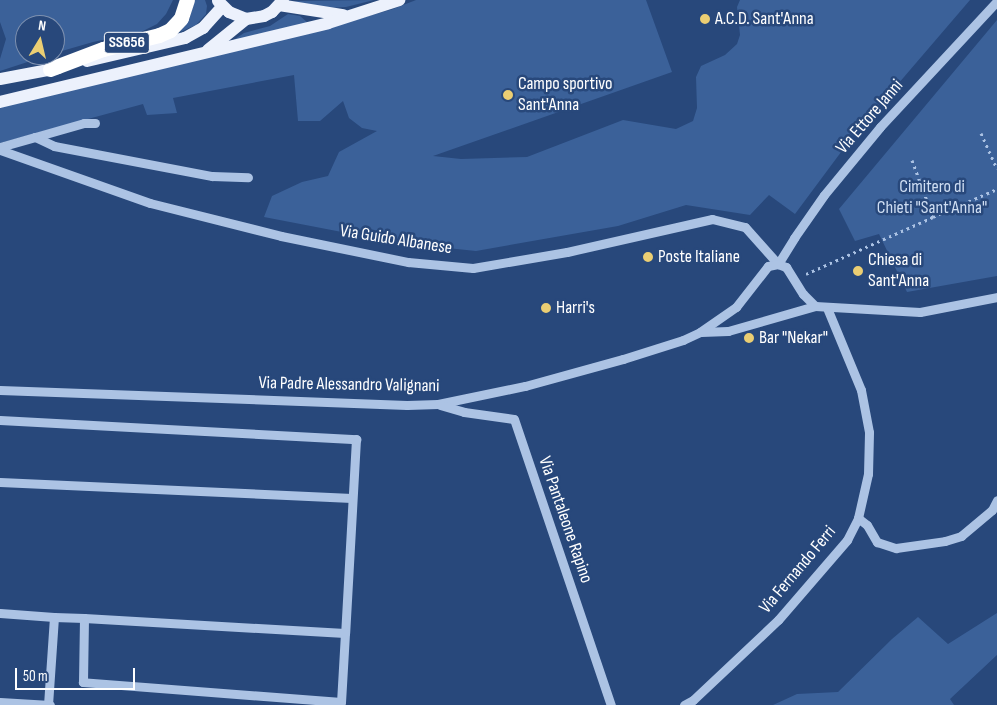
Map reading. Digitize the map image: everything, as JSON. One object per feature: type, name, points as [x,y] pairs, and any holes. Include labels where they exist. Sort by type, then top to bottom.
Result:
[{"type":"highway","name":"SS656","points":[[50,69],[102,49],[158,35],[170,30],[181,18],[187,0]]},
{"type":"main road","points":[[0,102],[200,55],[350,16],[399,0]]},
{"type":"main road","points":[[0,79],[185,38],[203,28],[220,3],[238,17],[246,18],[264,16],[281,3],[350,16]]},
{"type":"main road","points":[[200,55],[224,38],[246,18]]},
{"type":"street","name":"Via Ettore Janni","points":[[778,264],[824,195],[874,135],[997,1]]},
{"type":"street","name":"Via Guido Albanese","points":[[0,148],[84,124],[95,123]]},
{"type":"street","points":[[35,137],[54,146],[212,176],[248,177]]},
{"type":"street","name":"Via Guido Albanese","points":[[0,148],[150,204],[281,236],[408,262],[473,268],[567,252],[712,219],[745,226],[778,264],[786,267],[803,294],[814,306]]},
{"type":"street","name":"Via Padre Alessandro Valignani","points":[[0,390],[407,405],[438,404],[525,386],[623,359],[700,332],[736,307],[768,266],[778,264]]},
{"type":"street","points":[[700,332],[728,332],[814,306],[920,312],[997,297]]},
{"type":"street","name":"Via Fernando Ferri","points":[[684,705],[693,700],[778,620],[847,540],[858,518],[868,474],[870,432],[861,390],[826,308]]},
{"type":"street","name":"Via Pantaleone Rapino","points":[[438,404],[464,412],[514,419],[611,705]]},
{"type":"street","points":[[0,420],[356,439],[341,702],[83,682],[84,618]]},
{"type":"street","points":[[0,482],[352,498]]},
{"type":"street","points":[[858,518],[867,525],[877,542],[896,548],[945,541],[961,536],[992,510],[997,500]]},
{"type":"street","points":[[0,613],[345,633]]},
{"type":"street","points":[[0,702],[49,705],[54,616]]},
{"type":"path","points":[[981,133],[997,168]]},
{"type":"path","points":[[912,160],[933,217]]},
{"type":"path","points":[[806,274],[997,190]]},
{"type":"green space","points":[[0,0],[173,0],[166,14],[157,24],[141,32],[65,50],[65,15],[15,15],[15,65],[18,65],[0,71],[0,59],[6,39],[0,22]]},
{"type":"green space","points":[[195,0],[205,0],[207,6],[206,14],[196,25],[180,32],[189,20]]},
{"type":"green space","points":[[374,0],[346,7],[326,8],[293,1]]},
{"type":"green space","points":[[416,0],[646,0],[672,72],[433,156],[461,159],[527,157],[623,120],[676,129],[693,121],[697,108],[696,77],[701,66],[725,55],[737,44],[740,35],[737,7],[740,0],[970,0],[850,140],[795,214],[769,195],[750,215],[686,205],[618,226],[476,251],[399,243],[264,217],[272,196],[302,182],[328,176],[339,152],[377,131],[362,128],[349,118],[343,101],[320,121],[298,121],[294,75],[173,98],[177,113],[147,115],[143,104],[0,143],[0,107],[309,33],[393,9]]},
{"type":"green space","points":[[288,14],[300,16],[308,23],[229,43],[244,33],[270,26]]},
{"type":"green space","name":"Cimitero di Chieti \"Sant'Anna\"","points":[[997,20],[997,276],[907,292],[879,234],[855,241],[839,209]]},
{"type":"green space","points":[[997,613],[997,655],[950,699],[954,705],[773,705],[797,694],[838,692],[892,639],[918,617],[948,644]]},
{"type":"place","name":"A.C.D. Sant'Anna","points":[[705,19]]},
{"type":"place","name":"Campo sportivo Sant'Anna","points":[[508,95]]},
{"type":"place","name":"Poste Italiane","points":[[648,257]]},
{"type":"place","name":"Chiesa di Sant'Anna","points":[[858,271]]},
{"type":"place","name":"Harri's","points":[[546,308]]},
{"type":"place","name":"Bar \"Nekar\"","points":[[749,338]]}]
